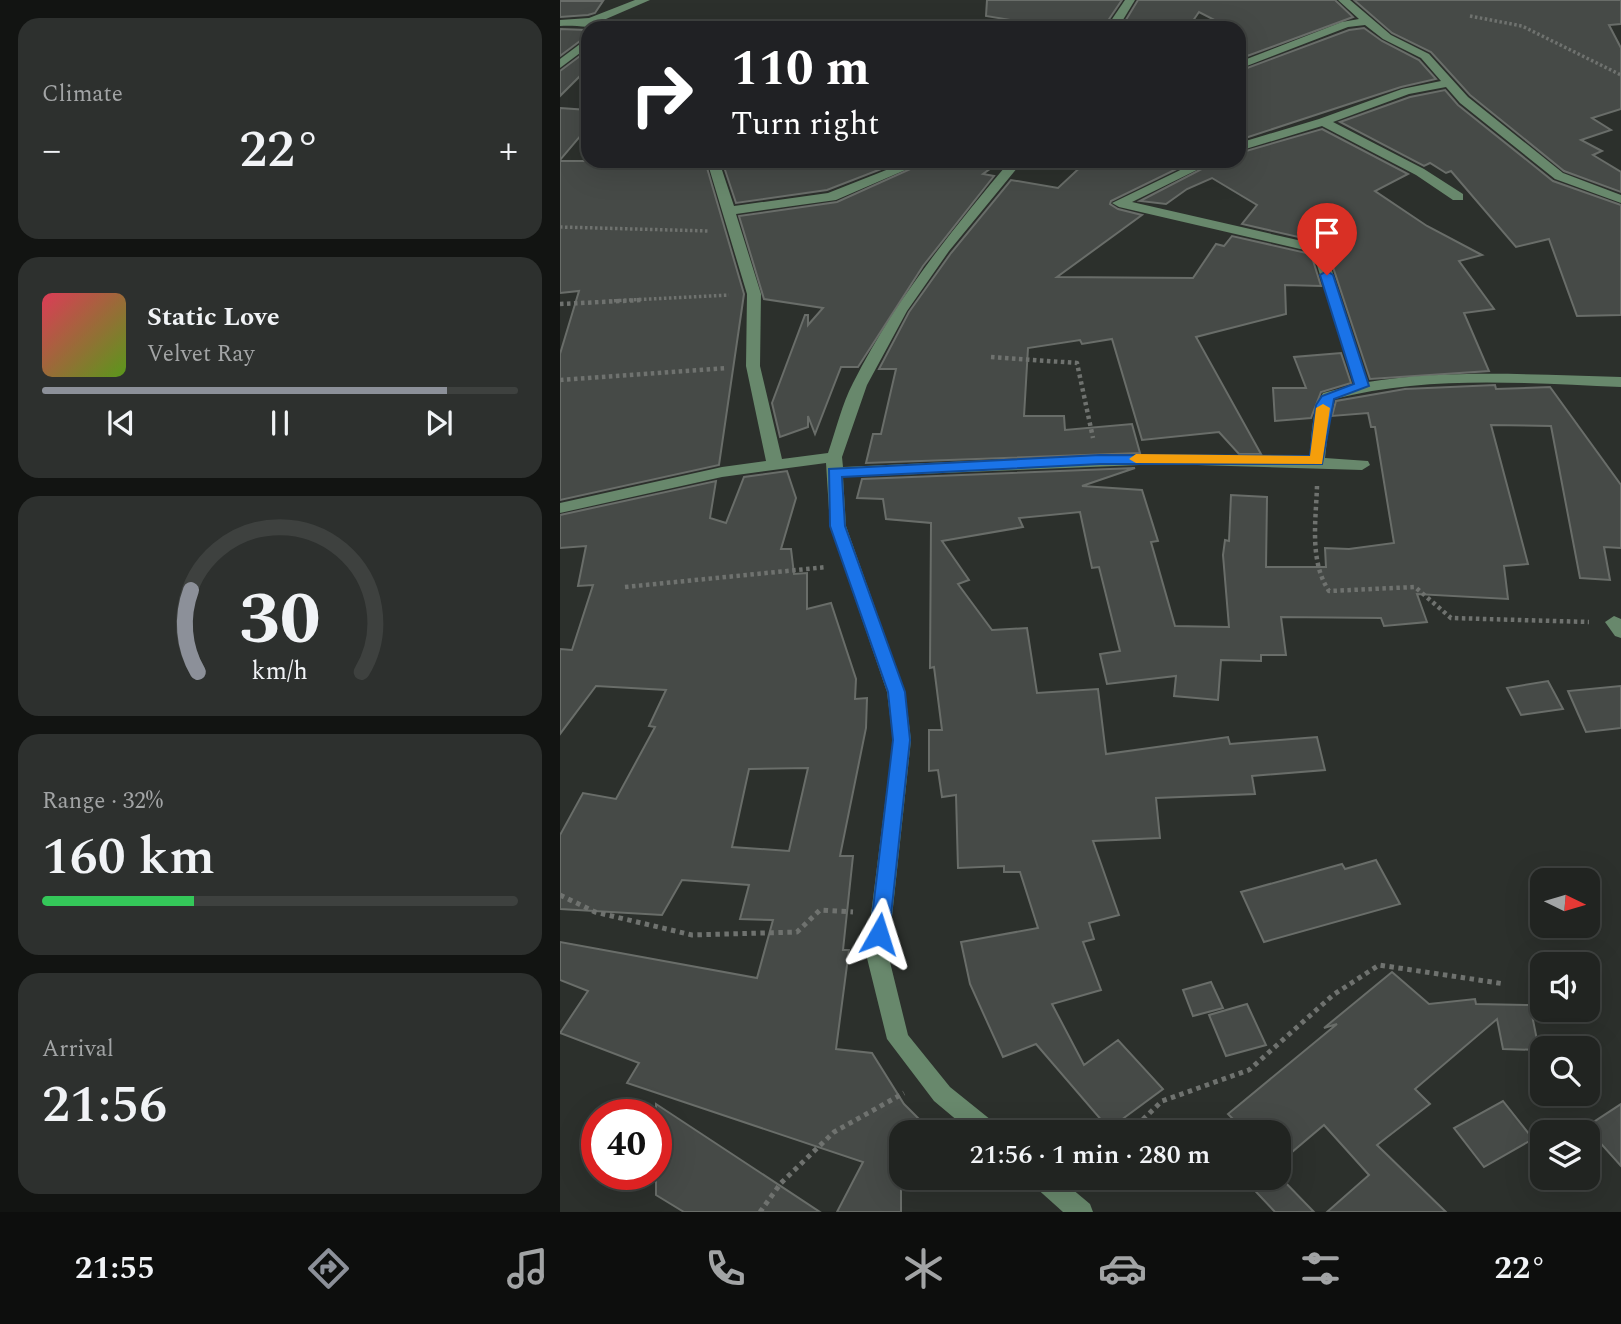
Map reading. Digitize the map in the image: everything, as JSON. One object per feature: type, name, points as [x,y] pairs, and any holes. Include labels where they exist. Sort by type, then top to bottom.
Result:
[{"type":"street","points":[[602,21],[645,0]]},
{"type":"street","points":[[1116,21],[1130,0]]},
{"type":"street","points":[[1343,0],[1387,37],[1425,56],[1448,83],[1502,132],[1559,176],[1621,199]]},
{"type":"street","points":[[1246,63],[1346,24],[1367,21]]},
{"type":"street","points":[[560,23],[581,24]]},
{"type":"street","points":[[560,65],[581,47]]},
{"type":"street","points":[[1246,142],[1323,122],[1406,91],[1448,83]]},
{"type":"street","points":[[1323,122],[1420,172],[1458,197]]},
{"type":"street","points":[[715,168],[754,294],[752,366],[775,464]]},
{"type":"street","points":[[729,211],[831,197],[903,168]]},
{"type":"street","points":[[973,1120],[942,1094],[898,1039],[877,954],[902,740],[897,692],[838,526],[834,464],[859,385],[894,321],[944,248],[1011,168]]},
{"type":"street","points":[[1194,168],[1119,202],[1319,249],[1362,386]]},
{"type":"street","points":[[1317,461],[1323,405],[1328,396],[1362,386],[1461,379],[1621,382]]},
{"type":"street","points":[[560,508],[722,472],[775,464],[1273,458],[1362,465]]},
{"type":"street","points":[[1056,1190],[1082,1212]]},
{"type":"path","points":[[1470,16],[1522,26],[1621,75]]},
{"type":"path","points":[[560,227],[690,233],[734,230]]},
{"type":"path","points":[[560,304],[754,294]]},
{"type":"path","points":[[991,357],[1077,363],[1085,411],[1100,459]]},
{"type":"path","points":[[560,380],[752,366]]},
{"type":"path","points":[[1317,461],[1317,545],[1321,583],[1329,591],[1415,587],[1451,618],[1618,627]]},
{"type":"path","points":[[625,587],[852,565]]},
{"type":"path","points":[[560,895],[595,912],[692,935],[797,932],[820,911],[881,914]]},
{"type":"path","points":[[1142,1120],[1162,1101],[1249,1070],[1333,995],[1379,965],[1505,984]]},
{"type":"path","points":[[760,1212],[781,1183],[834,1132],[929,1079]]},
{"type":"building","points":[[987,0],[1122,0],[1108,21],[1016,21],[986,16]]},
{"type":"building","points":[[1138,0],[1335,0],[1353,17],[1246,56],[1246,21],[1216,21],[1199,12],[1193,21],[1125,21]]},
{"type":"building","points":[[1354,0],[1621,0],[1621,24],[1609,25],[1621,48],[1621,109],[1592,118],[1611,130],[1581,140],[1602,151],[1593,155],[1621,172],[1621,192],[1564,171],[1470,95],[1431,52],[1392,33]]},
{"type":"building","points":[[560,1],[603,1],[595,13],[560,17]]},
{"type":"building","points":[[1364,28],[1382,41],[1419,60],[1436,79],[1401,87],[1246,138],[1246,68],[1349,30]]},
{"type":"building","points":[[560,29],[581,30],[581,40],[560,56]]},
{"type":"building","points":[[581,55],[581,75],[560,96],[560,71]]},
{"type":"building","points":[[1445,90],[1458,105],[1553,181],[1621,205],[1621,315],[1577,316],[1549,239],[1516,247],[1451,171],[1446,173],[1430,163],[1424,166],[1340,122],[1410,97]]},
{"type":"building","points":[[560,108],[581,110],[581,135],[560,160]]},
{"type":"building","points":[[1322,129],[1408,174],[1375,191],[1427,226],[1482,255],[1459,261],[1494,309],[1464,313],[1489,371],[1370,379],[1325,243],[1242,224],[1257,205],[1212,178],[1187,189],[1166,204],[1140,201],[1204,168],[1246,168],[1246,151]]},
{"type":"building","points":[[560,161],[581,161],[581,168],[707,168],[744,294],[719,465],[560,500],[560,354],[579,291],[560,293]]},
{"type":"building","points":[[724,168],[884,168],[827,190],[736,203]]},
{"type":"building","points":[[912,168],[991,168],[983,174],[994,176],[923,266],[858,367],[841,367],[815,434],[808,416],[808,427],[780,437],[772,403],[805,315],[808,315],[808,325],[823,308],[764,299],[739,216],[837,202]]},
{"type":"building","points":[[1079,168],[1179,168],[1111,201],[1110,204],[1118,209],[1142,215],[1057,277],[1193,278],[1216,244],[1224,246],[1232,236],[1311,254],[1321,286],[1285,285],[1286,314],[1196,337],[1261,454],[1239,454],[1219,432],[1142,440],[1112,339],[1082,344],[1080,340],[1028,348],[1024,416],[1064,416],[1065,430],[1132,424],[1140,453],[866,463],[873,434],[881,434],[896,369],[879,369],[909,312],[951,253],[1011,180],[1058,188]]},
{"type":"building","points":[[1341,353],[1351,383],[1321,392],[1311,418],[1275,421],[1273,388],[1306,388],[1294,357]]},
{"type":"building","points":[[1495,385],[1496,389],[1550,387],[1621,485],[1621,548],[1604,547],[1610,580],[1580,578],[1551,426],[1491,425],[1528,564],[1504,566],[1508,599],[1417,594],[1427,622],[1384,626],[1381,618],[1281,617],[1286,655],[1261,655],[1261,661],[1221,660],[1218,700],[1174,696],[1176,676],[1107,684],[1100,654],[1120,651],[1099,567],[1092,568],[1080,512],[1019,518],[1023,527],[942,541],[969,580],[958,584],[992,630],[1027,628],[1037,693],[1098,689],[1106,754],[1228,737],[1230,744],[1317,737],[1325,770],[1252,776],[1255,794],[1156,798],[1160,838],[1093,841],[1119,915],[1089,923],[1094,939],[1083,942],[1101,990],[1052,1004],[1084,1065],[1118,1040],[1163,1089],[1121,1120],[1101,1120],[1036,1044],[1003,1057],[970,984],[961,942],[1038,928],[1020,872],[1004,872],[1004,866],[958,868],[956,795],[942,797],[938,770],[929,771],[929,730],[942,730],[934,667],[930,668],[931,523],[886,519],[883,499],[857,498],[862,479],[1135,468],[1082,486],[1142,490],[1158,541],[1151,542],[1175,626],[1229,627],[1223,555],[1225,540],[1229,541],[1231,495],[1267,497],[1266,567],[1326,567],[1325,548],[1349,549],[1394,543],[1375,427],[1371,427],[1368,413],[1332,416],[1336,401],[1405,389]]},
{"type":"building","points":[[787,471],[796,498],[781,549],[791,549],[794,574],[807,573],[807,609],[831,603],[856,679],[855,699],[867,698],[866,728],[840,856],[853,856],[843,950],[849,950],[836,1049],[872,1053],[904,1104],[920,1120],[889,1120],[889,1190],[901,1190],[901,1212],[837,1212],[863,1162],[627,1083],[639,1063],[560,1033],[588,991],[560,980],[560,942],[757,978],[773,920],[740,919],[749,885],[682,880],[662,915],[560,909],[560,835],[583,793],[616,799],[655,727],[649,726],[666,690],[596,686],[560,734],[560,649],[572,650],[593,585],[578,586],[586,546],[560,548],[560,515],[716,481],[710,518],[726,523],[744,477]],"holes":[[[808,768],[789,851],[732,847],[749,769]]]},
{"type":"building","points":[[1548,681],[1563,709],[1521,715],[1507,688]]},
{"type":"building","points":[[1621,686],[1621,728],[1586,732],[1568,691]]},
{"type":"building","points":[[1376,860],[1400,904],[1264,942],[1241,892],[1342,864],[1345,869]]},
{"type":"building","points":[[1392,972],[1429,1004],[1475,999],[1476,1004],[1530,1005],[1530,1022],[1533,1022],[1536,1036],[1530,1036],[1530,1050],[1503,1049],[1497,1019],[1415,1089],[1430,1104],[1377,1145],[1446,1212],[1327,1212],[1369,1175],[1324,1125],[1291,1153],[1291,1120],[1234,1120],[1228,1114],[1337,1024],[1324,1028]]},
{"type":"building","points":[[1211,982],[1223,1008],[1193,1016],[1183,990]]},
{"type":"building","points":[[1247,1004],[1266,1045],[1226,1056],[1209,1015]]},
{"type":"building","points":[[1503,1101],[1530,1135],[1530,1141],[1484,1167],[1454,1128]]},
{"type":"building","points":[[1621,1104],[1621,1166],[1600,1143],[1600,1120],[1597,1120]]},
{"type":"building","points":[[672,1115],[820,1212],[684,1212],[656,1195],[656,1190],[672,1190]]},
{"type":"building","points":[[1291,1188],[1314,1212],[1275,1212],[1254,1190]]},
{"type":"slow traffic","points":[[1136,459],[1273,458],[1317,461],[1323,408]]},
{"type":"route","points":[[879,934],[902,740],[897,692],[838,526],[834,472],[1100,459],[1273,458],[1317,461],[1323,405],[1328,396],[1362,386],[1327,275]]}]
